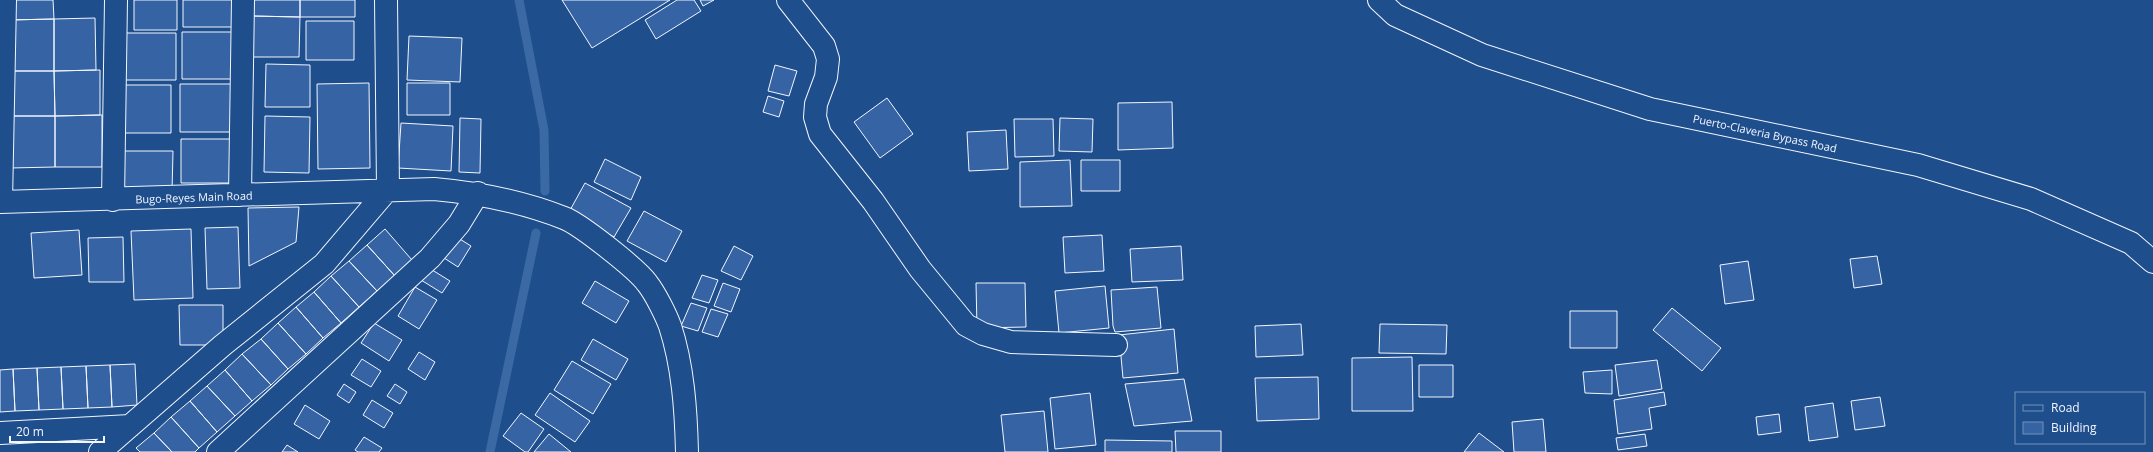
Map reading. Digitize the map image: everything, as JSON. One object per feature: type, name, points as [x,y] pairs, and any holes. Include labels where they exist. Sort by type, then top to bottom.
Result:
[{"type":"street","points":[[1,202],[5,0]]},
{"type":"street","points":[[113,200],[116,0]]},
{"type":"street","points":[[240,195],[243,0]]},
{"type":"street","points":[[100,452],[223,346],[324,264],[388,189],[386,0]]},
{"type":"street","points":[[788,0],[824,46],[828,59],[826,77],[816,104],[815,117],[820,134],[873,201],[920,269],[966,325],[983,334],[1011,342],[1116,345]]},
{"type":"street","name":"Puerto-Claveria Bypass Road","points":[[1379,0],[1395,14],[1482,55],[1650,109],[1918,165],[2032,199],[2131,243],[2153,262]]},
{"type":"street","name":"Bugo-Reyes Main Road","points":[[1,202],[113,200],[388,189],[434,189],[478,193],[524,204],[566,218],[614,253],[647,283],[670,325],[679,359],[686,414],[687,452]]},
{"type":"street","points":[[218,452],[430,258],[459,224],[478,193]]},
{"type":"street","points":[[0,433],[130,426]]},
{"type":"building","points":[[8,0],[53,0],[54,19],[8,20]]},
{"type":"building","points":[[134,0],[177,0],[177,30],[134,30]]},
{"type":"building","points":[[183,0],[236,0],[236,27],[183,27]]},
{"type":"building","points":[[253,0],[300,0],[300,17],[252,16]]},
{"type":"building","points":[[300,0],[355,0],[355,17],[300,17]]},
{"type":"building","points":[[562,0],[670,0],[592,48]]},
{"type":"building","points":[[677,0],[694,0],[701,11],[656,39],[645,20]]},
{"type":"building","points":[[700,0],[714,0],[703,6]]},
{"type":"building","points":[[252,16],[300,17],[299,57],[252,57]]},
{"type":"building","points":[[95,18],[96,70],[54,71],[54,19]]},
{"type":"building","points":[[54,19],[54,71],[9,71],[8,20]]},
{"type":"building","points":[[306,21],[354,21],[354,60],[306,60]]},
{"type":"building","points":[[182,32],[235,32],[235,79],[182,79]]},
{"type":"building","points":[[124,33],[176,33],[176,80],[124,80]]},
{"type":"building","points":[[409,36],[462,38],[460,82],[407,80]]},
{"type":"building","points":[[266,64],[310,65],[310,107],[265,107]]},
{"type":"building","points":[[775,65],[797,71],[789,96],[768,91]]},
{"type":"building","points":[[100,70],[100,115],[55,116],[54,71]]},
{"type":"building","points":[[9,71],[54,71],[55,116],[10,116]]},
{"type":"building","points":[[369,83],[370,168],[318,169],[317,84]]},
{"type":"building","points":[[407,83],[450,83],[450,115],[407,115]]},
{"type":"building","points":[[180,84],[233,84],[233,132],[180,132]]},
{"type":"building","points":[[125,85],[171,85],[171,133],[125,133]]},
{"type":"building","points":[[768,96],[784,101],[779,117],[763,112]]},
{"type":"building","points":[[887,98],[913,134],[880,158],[854,122]]},
{"type":"building","points":[[1172,102],[1173,148],[1118,150],[1118,103]]},
{"type":"building","points":[[102,115],[102,167],[55,167],[55,116]]},
{"type":"building","points":[[10,116],[55,116],[55,167],[10,168]]},
{"type":"building","points":[[265,116],[310,117],[309,173],[264,172]]},
{"type":"building","points":[[460,118],[481,119],[480,173],[459,172]]},
{"type":"building","points":[[1060,118],[1093,119],[1092,152],[1059,151]]},
{"type":"building","points":[[1014,119],[1053,119],[1054,156],[1015,157]]},
{"type":"building","points":[[401,123],[453,126],[451,171],[398,168]]},
{"type":"building","points":[[1006,130],[1008,169],[969,171],[967,132]]},
{"type":"building","points":[[181,139],[234,139],[234,183],[181,183]]},
{"type":"building","points":[[123,151],[173,151],[172,192],[123,192]]},
{"type":"building","points":[[605,159],[641,177],[631,200],[594,182]]},
{"type":"building","points":[[1070,160],[1072,206],[1020,207],[1020,162]]},
{"type":"building","points":[[1081,160],[1120,160],[1120,191],[1081,191]]},
{"type":"building","points":[[585,183],[631,208],[614,237],[569,212]]},
{"type":"building","points":[[299,207],[296,242],[249,266],[248,208]]},
{"type":"building","points":[[644,211],[682,231],[666,262],[627,241]]},
{"type":"building","points":[[238,227],[240,288],[207,289],[205,228]]},
{"type":"building","points":[[191,229],[193,298],[134,300],[131,231]]},
{"type":"building","points":[[385,229],[412,260],[395,276],[367,245]]},
{"type":"building","points":[[79,230],[82,275],[34,278],[31,233]]},
{"type":"building","points":[[1102,235],[1104,271],[1065,273],[1063,237]]},
{"type":"building","points":[[455,236],[471,246],[458,267],[441,256]]},
{"type":"building","points":[[123,237],[124,282],[89,282],[88,238]]},
{"type":"building","points":[[367,245],[395,276],[377,291],[349,261]]},
{"type":"building","points":[[734,246],[753,256],[741,280],[721,271]]},
{"type":"building","points":[[1181,246],[1183,280],[1132,282],[1130,249]]},
{"type":"building","points":[[1877,256],[1882,284],[1854,288],[1850,259]]},
{"type":"building","points":[[349,261],[377,291],[359,307],[331,276]]},
{"type":"building","points":[[1748,261],[1754,300],[1725,304],[1720,265]]},
{"type":"building","points":[[429,268],[450,281],[442,293],[421,280]]},
{"type":"building","points":[[702,275],[718,280],[709,303],[692,298]]},
{"type":"building","points":[[331,276],[359,307],[341,323],[314,292]]},
{"type":"building","points":[[595,281],[629,301],[616,323],[582,303]]},
{"type":"building","points":[[723,283],[740,289],[731,312],[714,306]]},
{"type":"building","points":[[976,283],[1025,283],[1026,327],[977,328]]},
{"type":"building","points":[[1105,286],[1109,328],[1059,333],[1055,291]]},
{"type":"building","points":[[415,287],[437,300],[419,329],[398,316]]},
{"type":"building","points":[[1157,287],[1161,328],[1115,332],[1113,326],[1111,290]]},
{"type":"building","points":[[314,292],[341,323],[323,338],[296,307]]},
{"type":"building","points":[[691,303],[707,308],[698,331],[681,326]]},
{"type":"building","points":[[179,305],[223,305],[223,345],[180,345]]},
{"type":"building","points":[[296,307],[323,338],[306,354],[278,323]]},
{"type":"building","points":[[1672,308],[1721,348],[1702,371],[1653,330]]},
{"type":"building","points":[[711,309],[728,314],[718,337],[702,332]]},
{"type":"building","points":[[1570,311],[1617,311],[1617,348],[1570,348]]},
{"type":"building","points":[[278,323],[306,354],[288,369],[261,339]]},
{"type":"building","points":[[374,323],[402,340],[389,361],[361,343]]},
{"type":"building","points":[[1301,324],[1303,355],[1256,357],[1255,326]]},
{"type":"building","points":[[1380,324],[1447,325],[1446,354],[1379,353]]},
{"type":"building","points":[[1174,329],[1178,373],[1123,378],[1119,335]]},
{"type":"building","points":[[261,339],[288,369],[271,385],[242,354]]},
{"type":"building","points":[[593,339],[628,359],[616,380],[581,360]]},
{"type":"building","points":[[419,352],[435,362],[425,380],[408,369]]},
{"type":"building","points":[[242,354],[271,385],[252,401],[225,370]]},
{"type":"building","points":[[1412,357],[1413,411],[1352,411],[1352,358]]},
{"type":"building","points":[[362,359],[381,371],[371,387],[351,375]]},
{"type":"building","points":[[1657,360],[1662,389],[1619,396],[1615,365]]},
{"type":"building","points":[[572,361],[611,384],[593,414],[554,390]]},
{"type":"building","points":[[135,364],[137,405],[112,407],[110,365]]},
{"type":"building","points":[[110,365],[112,407],[88,408],[86,366]]},
{"type":"building","points":[[1419,365],[1453,365],[1453,397],[1419,397]]},
{"type":"building","points":[[86,366],[88,408],[63,409],[61,367]]},
{"type":"building","points":[[61,367],[63,409],[39,410],[37,368]]},
{"type":"building","points":[[37,368],[39,410],[15,411],[13,369]]},
{"type":"building","points":[[13,369],[15,411],[0,412],[0,370]]},
{"type":"building","points":[[225,370],[252,401],[235,416],[207,386]]},
{"type":"building","points":[[1612,370],[1612,394],[1585,393],[1583,372]]},
{"type":"building","points":[[1318,377],[1319,419],[1257,421],[1255,378]]},
{"type":"building","points":[[1184,379],[1192,421],[1134,426],[1125,384]]},
{"type":"building","points":[[344,384],[356,392],[349,403],[337,395]]},
{"type":"building","points":[[395,384],[407,392],[400,404],[387,396]]},
{"type":"building","points":[[207,386],[235,416],[217,432],[190,401]]},
{"type":"building","points":[[1664,392],[1666,405],[1649,408],[1652,429],[1618,434],[1614,400]]},
{"type":"building","points":[[550,393],[590,421],[575,442],[535,415]]},
{"type":"building","points":[[1090,393],[1096,445],[1055,449],[1050,398]]},
{"type":"building","points":[[1880,397],[1885,426],[1855,430],[1851,401]]},
{"type":"building","points":[[372,400],[393,413],[384,428],[363,415]]},
{"type":"building","points":[[190,401],[217,432],[199,448],[171,417]]},
{"type":"building","points":[[1833,403],[1838,437],[1809,441],[1805,407]]},
{"type":"building","points":[[305,405],[330,421],[319,439],[294,424]]},
{"type":"building","points":[[1044,411],[1048,452],[1005,452],[1001,415]]},
{"type":"building","points":[[521,413],[544,429],[528,452],[525,452],[503,436]]},
{"type":"building","points":[[1779,414],[1781,432],[1758,435],[1756,417]]},
{"type":"building","points":[[171,417],[199,448],[195,452],[172,452],[154,433]]},
{"type":"building","points":[[1543,419],[1546,452],[1514,452],[1512,422]]},
{"type":"building","points":[[1175,431],[1221,431],[1221,452],[1176,452]]},
{"type":"building","points":[[154,433],[172,452],[140,452],[136,448]]},
{"type":"building","points":[[1479,433],[1504,452],[1464,452]]},
{"type":"building","points":[[549,434],[571,452],[534,452]]},
{"type":"building","points":[[1645,434],[1647,446],[1618,450],[1616,438]]},
{"type":"building","points":[[364,437],[382,448],[379,452],[358,452],[355,450]]},
{"type":"building","points":[[1105,440],[1172,441],[1172,452],[1105,452]]},
{"type":"building","points":[[287,445],[298,452],[282,452]]},
{"type":"waterway","points":[[519,0],[544,130],[545,191]]},
{"type":"waterway","points":[[490,452],[536,233]]}]
